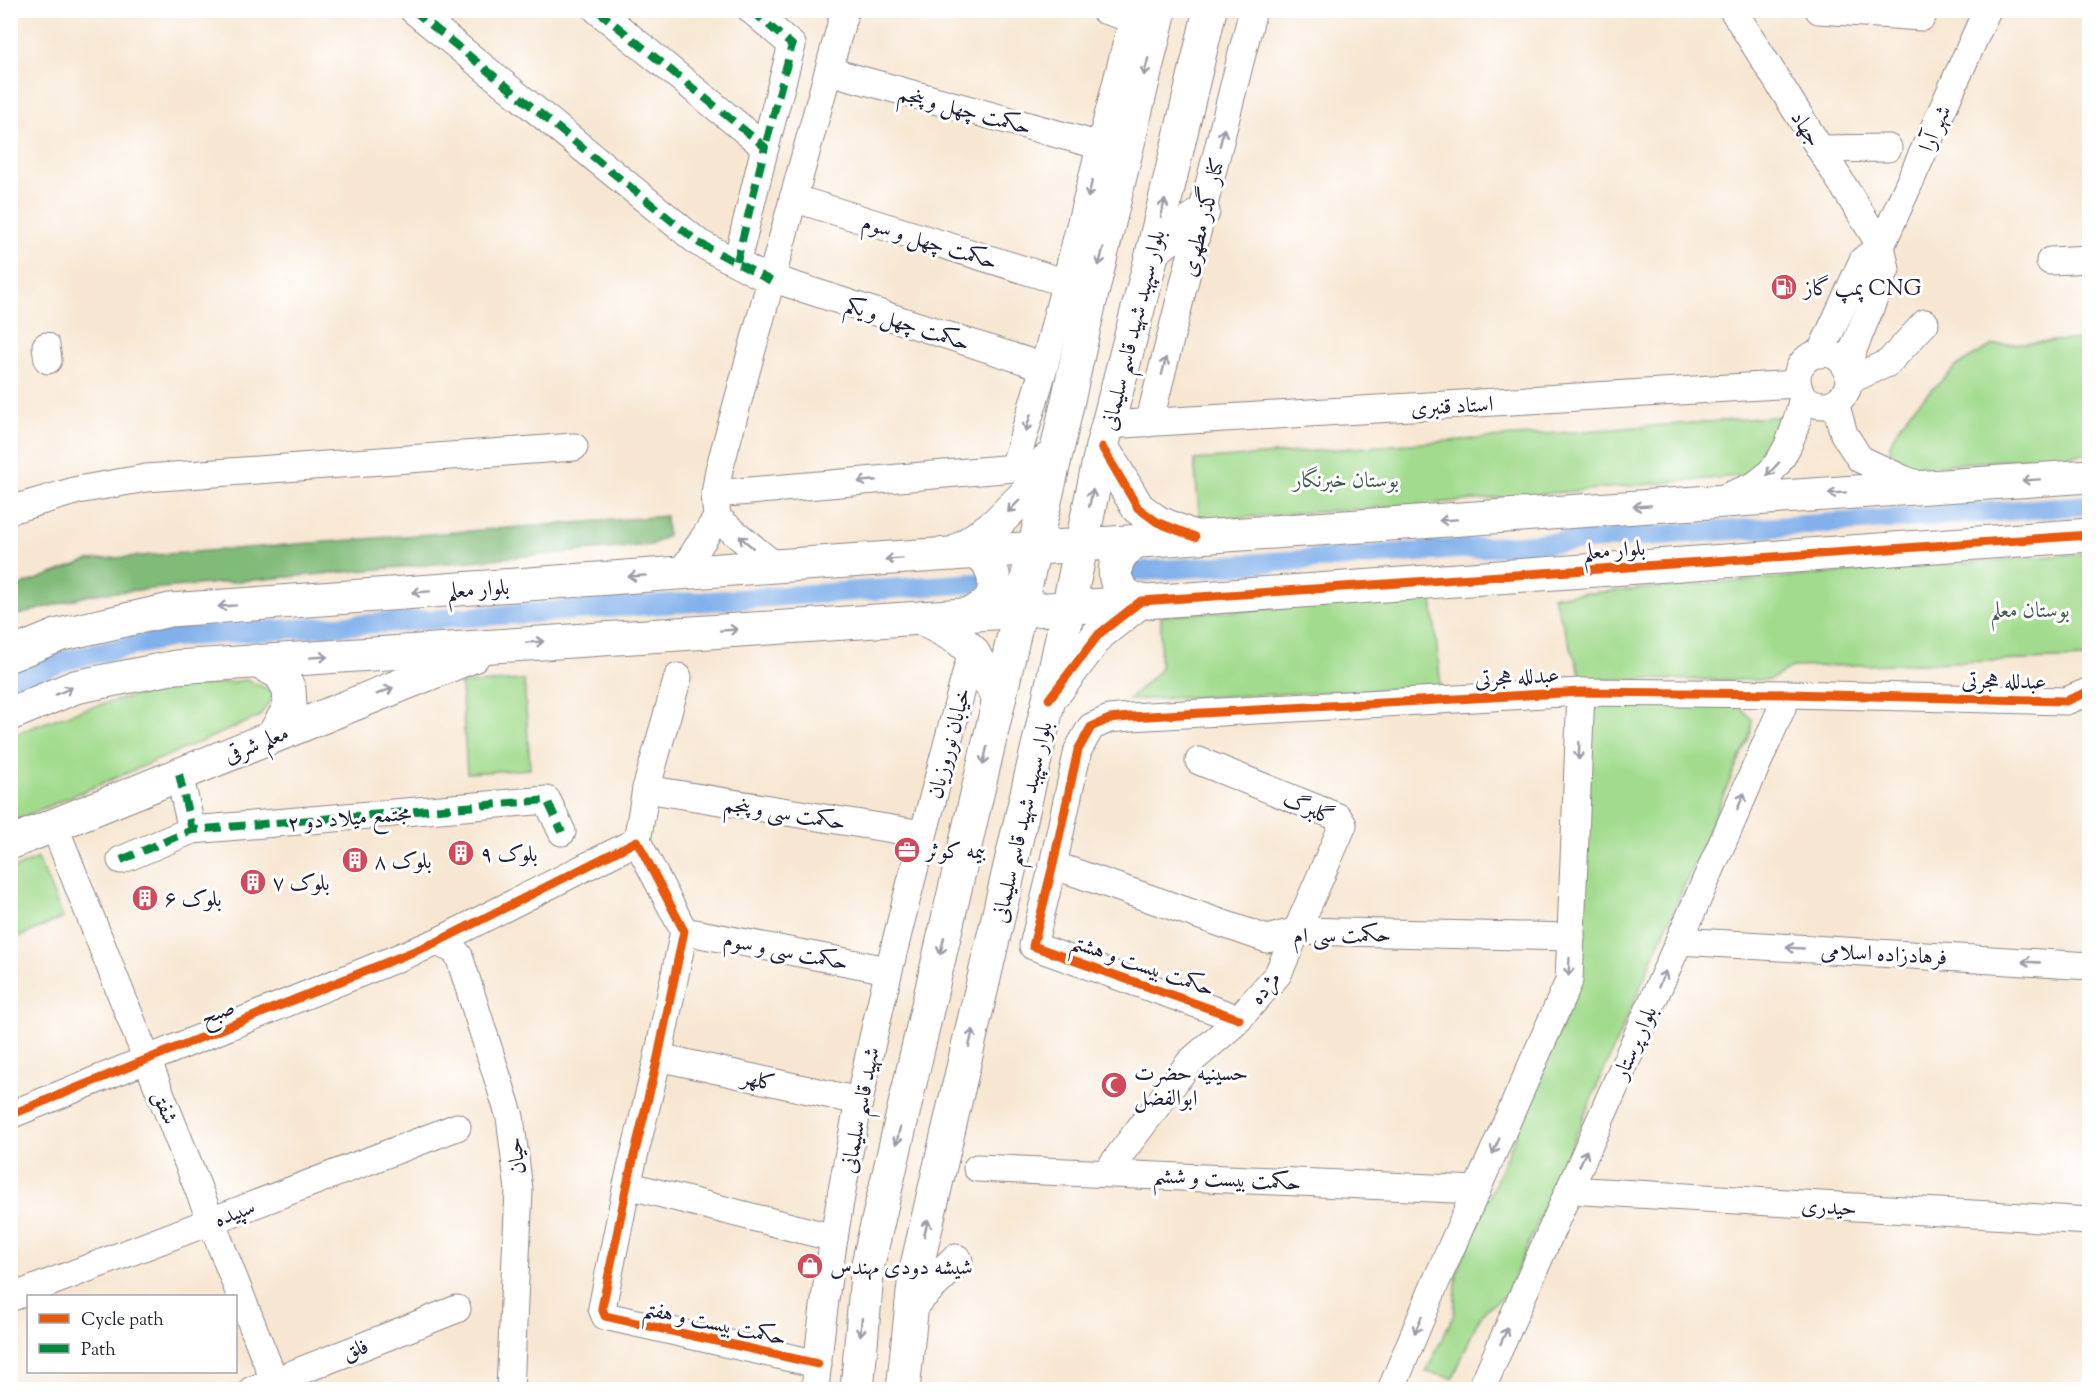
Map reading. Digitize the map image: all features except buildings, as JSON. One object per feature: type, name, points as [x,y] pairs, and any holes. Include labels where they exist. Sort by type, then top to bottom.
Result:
[{"type":"main road","name":"بلوار سپهبد شهید قاسم سلیمانی","points":[[903,1389],[915,1274],[1049,699],[1105,436],[1153,251],[1210,10]]},
{"type":"main road","name":"بلوار سپهبد شهید قاسم سلیمانی","points":[[857,1389],[868,1264],[1059,441],[1073,312],[1143,13]]},
{"type":"main road","points":[[1153,251],[1203,212]]},
{"type":"main road","points":[[1105,436],[1138,508],[1157,522],[1195,537]]},
{"type":"main road","points":[[972,614],[986,605],[994,582],[991,566],[966,554],[1026,494],[1059,441]]},
{"type":"main road","name":"بلوار معلم","points":[[10,655],[59,635],[170,610],[2090,476]]},
{"type":"main road","name":"بلوار معلم","points":[[921,618],[2090,535]]},
{"type":"main road","points":[[1134,542],[1120,555],[1115,570],[1118,585],[1128,598],[1141,601]]},
{"type":"main road","points":[[1049,699],[1099,634],[1141,601]]},
{"type":"main road","points":[[10,714],[75,687],[176,667],[921,618],[959,639],[972,651],[999,699]]},
{"type":"main road","name":"معلم شرقی","points":[[10,843],[502,644]]},
{"type":"main road","points":[[256,662],[280,673],[289,689],[290,707],[273,736]]},
{"type":"main road","points":[[912,1303],[956,1261]]},
{"type":"street","points":[[597,10],[765,147]]},
{"type":"street","points":[[737,261],[792,45],[751,10]]},
{"type":"street","points":[[681,573],[716,506],[719,470],[845,10]]},
{"type":"street","points":[[716,506],[1014,468],[1044,367],[1073,312],[1066,283],[1101,146],[1143,13],[1104,10]]},
{"type":"street","name":"کنار گذر مطهری","points":[[1149,423],[1253,10]]},
{"type":"street","name":"جهاد","points":[[1732,10],[1881,246]]},
{"type":"street","points":[[1819,10],[1922,17]]},
{"type":"street","name":"شهر آرا","points":[[1715,501],[1754,485],[1771,472],[1783,457],[1796,424],[1800,390],[1797,376],[1805,361],[1820,354],[1863,260],[1881,246],[1988,10]]},
{"type":"street","name":"حکمت چهل و یکم","points":[[423,13],[699,243],[771,280],[1044,367]]},
{"type":"street","name":"حکمت چهل و پنجم","points":[[829,71],[1101,146]]},
{"type":"street","points":[[1821,149],[1888,148]]},
{"type":"street","name":"حکمت چهل و سوم","points":[[794,198],[1066,283]]},
{"type":"street","name":"شهر آرا","points":[[1835,403],[1845,393],[1847,373],[1886,269],[1881,246]]},
{"type":"street","points":[[2050,261],[2090,259]]},
{"type":"street","points":[[1820,354],[1835,356],[1847,373],[1888,363],[1925,322]]},
{"type":"street","points":[[1800,390],[1818,405],[1835,403],[1844,434],[1860,459],[1926,487]]},
{"type":"street","name":"استاد قنبری","points":[[1105,436],[1149,423],[1800,390]]},
{"type":"street","points":[[10,510],[78,490],[146,478],[574,447]]},
{"type":"street","points":[[716,506],[775,566]]},
{"type":"street","name":"خیابان نوروزیان","points":[[923,834],[972,651]]},
{"type":"street","points":[[678,677],[646,789],[637,841],[684,931],[658,1056],[627,1185],[834,1238]]},
{"type":"street","name":"عبدلله هجرتی","points":[[1033,946],[1078,750],[1091,727],[1109,719],[1581,692],[1788,694],[2066,701],[2090,691]]},
{"type":"street","points":[[1391,1389],[1569,981],[1581,692]]},
{"type":"street","name":"بلوار پرستار","points":[[1481,1389],[1788,694]]},
{"type":"street","name":"گلبرگ","points":[[1199,761],[1338,818],[1343,825],[1297,931]]},
{"type":"street","points":[[179,774],[192,830]]},
{"type":"street","name":"حکمت سی و پنجم","points":[[646,789],[923,834]]},
{"type":"street","name":"مجتمع میلاد دو ۲","points":[[121,860],[192,830],[547,800],[562,832]]},
{"type":"street","name":"شفق","points":[[54,825],[211,1221],[236,1295]]},
{"type":"street","name":"شهید قاسم سلیمانی","points":[[816,1377],[834,1238],[860,1101],[888,970],[923,834]]},
{"type":"street","name":"صبح","points":[[10,1115],[437,942],[637,841]]},
{"type":"street","name":"حکمت سی ام","points":[[1053,866],[1267,939],[1297,931],[1571,937]]},
{"type":"street","name":"حکمت سی و سوم","points":[[684,931],[888,970]]},
{"type":"street","name":"مژده","points":[[1106,1173],[1190,1062],[1239,1019],[1278,974],[1297,931]]},
{"type":"street","name":"فرهادزاده اسلامی","points":[[1679,941],[2090,966]]},
{"type":"street","name":"حیان","points":[[437,942],[454,950],[459,956],[510,1117],[519,1190],[510,1389]]},
{"type":"street","name":"حکمت بیست و هشتم","points":[[1033,946],[1239,1019]]},
{"type":"street","name":"کلهر","points":[[658,1056],[860,1101]]},
{"type":"street","name":"سپیده","points":[[10,1298],[457,1127]]},
{"type":"street","name":"حکمت بیست و ششم","points":[[977,1167],[1477,1190]]},
{"type":"street","name":"حکمت بیست و هفتم","points":[[627,1185],[602,1308],[605,1316],[816,1377]]},
{"type":"street","name":"حیدری","points":[[1569,1190],[2090,1221]]},
{"type":"street","name":"شفق","points":[[237,1297],[268,1387]]},
{"type":"street","name":"فلق","points":[[268,1387],[457,1309]]},
{"type":"green space","points":[[2089,339],[2089,454],[1900,468],[1891,457],[1890,445],[1895,433],[1911,410],[1958,365],[1993,345]]},
{"type":"green space","name":"بوستان خبرنگار","points":[[1787,416],[1797,429],[1749,475],[1489,499],[1200,521],[1194,460]]},
{"type":"green space","points":[[666,516],[667,536],[651,545],[94,594],[11,617],[11,589],[89,560]]},
{"type":"green space","name":"بوستان معلم","points":[[2089,553],[2089,658],[1793,667],[1770,680],[1582,679],[1553,596]]},
{"type":"green space","points":[[1432,598],[1441,688],[1128,700],[1160,670],[1161,616]]},
{"type":"green space","points":[[247,680],[276,693],[259,717],[11,822],[11,736],[72,713],[135,696],[178,688]]},
{"type":"green space","points":[[524,680],[530,769],[467,773],[461,684]]},
{"type":"green space","points":[[1604,704],[1738,704],[1752,720],[1751,732],[1506,1296],[1487,1308],[1477,1322],[1453,1378],[1426,1372],[1454,1314],[1457,1273],[1579,986],[1592,710]]},
{"type":"green space","points":[[38,858],[63,918],[11,940],[11,870]]},
{"type":"waterway","points":[[1130,572],[2090,505]]},
{"type":"waterway","points":[[10,683],[67,660],[173,637],[977,583]]},
{"type":"marked path","points":[[413,10],[699,243],[771,281]]},
{"type":"marked path","points":[[597,10],[765,147],[737,261]]},
{"type":"marked path","points":[[751,10],[792,45],[765,147]]},
{"type":"marked path","points":[[179,774],[192,830]]},
{"type":"marked path","points":[[121,860],[192,830],[547,800],[562,832]]},
{"type":"cycle path","points":[[1102,447],[1138,508],[1157,522],[1195,537]]},
{"type":"cycle path","points":[[1049,699],[1099,634],[1141,601],[2090,535]]},
{"type":"cycle path","points":[[1239,1019],[1033,946],[1078,750],[1091,727],[1109,719],[1130,717],[1581,692],[1788,694],[2066,701],[2090,691]]},
{"type":"cycle path","points":[[10,1115],[437,942],[637,841],[684,931],[602,1308],[605,1316],[818,1364]]},
{"type":"place","name":"پمپ گاز CNG","points":[[1784,287]]},
{"type":"place","name":"بیمه کوثر","points":[[907,850]]},
{"type":"place","name":"بلوک ۹","points":[[461,853]]},
{"type":"place","name":"بلوک ۸","points":[[355,860]]},
{"type":"place","name":"بلوک ۷","points":[[253,882]]},
{"type":"place","name":"بلوک ۶","points":[[145,898]]},
{"type":"place","name":"حسینیه حضرت ابوالفضل","points":[[1114,1085]]},
{"type":"place","name":"شیشه دودی مهندس","points":[[810,1266]]}]
